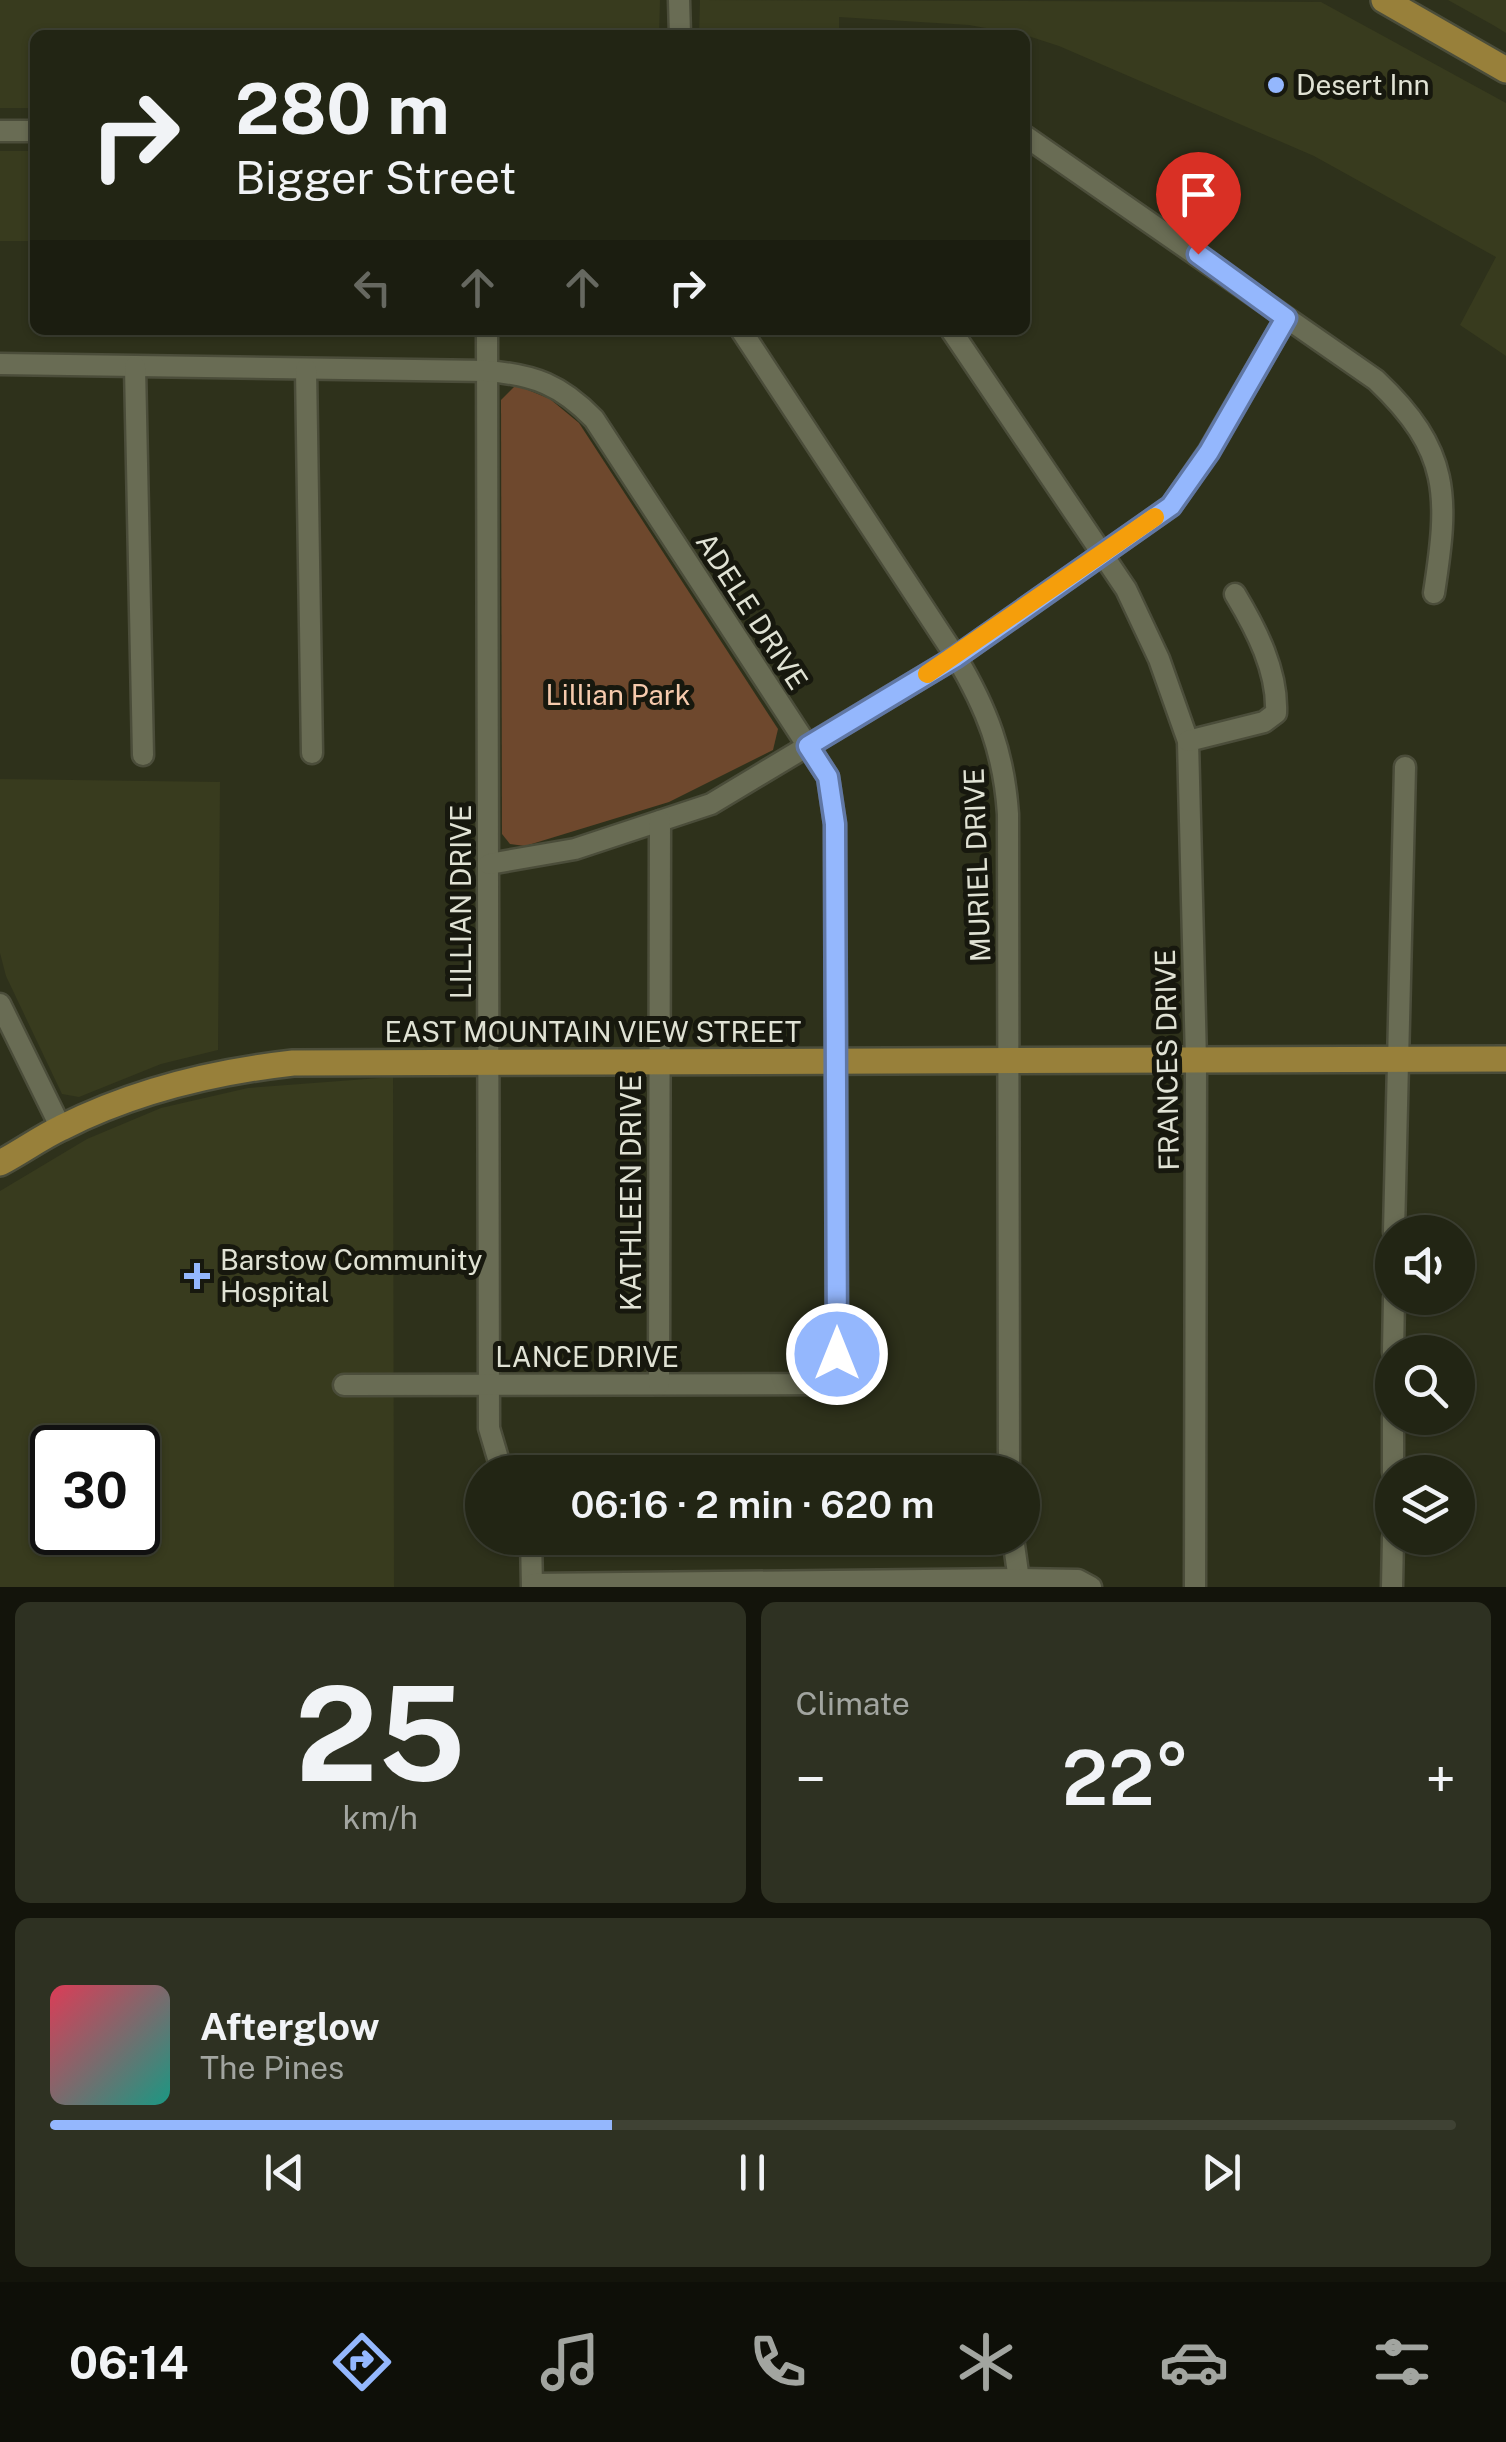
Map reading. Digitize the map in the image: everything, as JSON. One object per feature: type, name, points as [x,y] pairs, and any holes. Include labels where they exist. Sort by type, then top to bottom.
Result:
[{"type":"main road","points":[[1384,0],[1506,70]]},
{"type":"main road","name":"EAST MOUNTAIN VIEW STREET","points":[[0,1162],[61,1128],[155,1090],[238,1069],[293,1062],[1506,1060]]},
{"type":"street","points":[[679,0],[680,30]]},
{"type":"street","points":[[0,130],[30,131]]},
{"type":"street","points":[[1030,139],[1376,380],[1402,404],[1434,453],[1444,511],[1434,593]]},
{"type":"street","points":[[489,864],[575,849],[710,804],[956,657],[1171,506],[1200,466],[1286,318]]},
{"type":"street","name":"LILLIAN DRIVE","points":[[487,335],[489,1428],[497,1455]]},
{"type":"street","name":"MURIEL DRIVE","points":[[744,335],[985,706],[1005,776],[1009,1455]]},
{"type":"street","name":"FRANCES DRIVE","points":[[954,335],[1142,620],[1188,741],[1196,1060],[1194,1587]]},
{"type":"street","name":"ADELE DRIVE","points":[[0,364],[487,370],[531,374],[563,389],[594,419],[828,777],[835,824],[837,1354],[831,1384]]},
{"type":"street","points":[[134,367],[143,755]]},
{"type":"street","points":[[306,369],[312,753]]},
{"type":"street","points":[[1188,741],[1264,722],[1276,712],[1276,696],[1257,631],[1235,594]]},
{"type":"street","points":[[1394,1215],[1394,1059],[1403,959],[1404,766]]},
{"type":"street","name":"KATHLEEN DRIVE","points":[[659,1384],[660,821]]},
{"type":"street","points":[[0,1004],[61,1128]]},
{"type":"street","name":"LANCE DRIVE","points":[[344,1385],[831,1384]]},
{"type":"street","points":[[531,1555],[532,1586],[1078,1580],[1091,1587]]},
{"type":"street","points":[[1015,1555],[1019,1583]]},
{"type":"street","points":[[1392,1555],[1392,1587]]},
{"type":"shaded area","points":[[0,0],[660,0],[659,30],[30,30],[30,108],[0,108]]},
{"type":"shaded area","points":[[700,0],[1321,2],[1506,103],[1506,356],[1460,325],[1496,257],[1314,156],[1030,37],[1030,30],[839,17],[839,30],[699,30]]},
{"type":"shaded area","points":[[1448,0],[1506,0],[1506,33],[1493,25]]},
{"type":"shaded area","points":[[0,151],[30,151],[30,241],[0,241]]},
{"type":"shaded area","points":[[0,779],[220,782],[218,1050],[161,1064],[79,1097],[62,1094],[6,976],[0,953]]},
{"type":"shaded area","name":"Barstow Community Hospital","points":[[393,1077],[394,1587],[0,1587],[0,1191],[87,1139],[161,1108],[248,1088]]},
{"type":"green space","name":"Lillian Park","points":[[516,385],[550,399],[579,423],[778,729],[773,750],[669,802],[525,846],[510,844],[502,834],[501,400]]},
{"type":"slow traffic","points":[[927,674],[1155,517]]},
{"type":"place","name":"Desert Inn","points":[[1276,85]]},
{"type":"place","name":"Barstow Community Hospital","points":[[197,1276]]},
{"type":"route","points":[[837,1354],[835,824],[828,777],[808,746],[956,657],[1171,506],[1209,452],[1286,318],[1198,254]]}]
